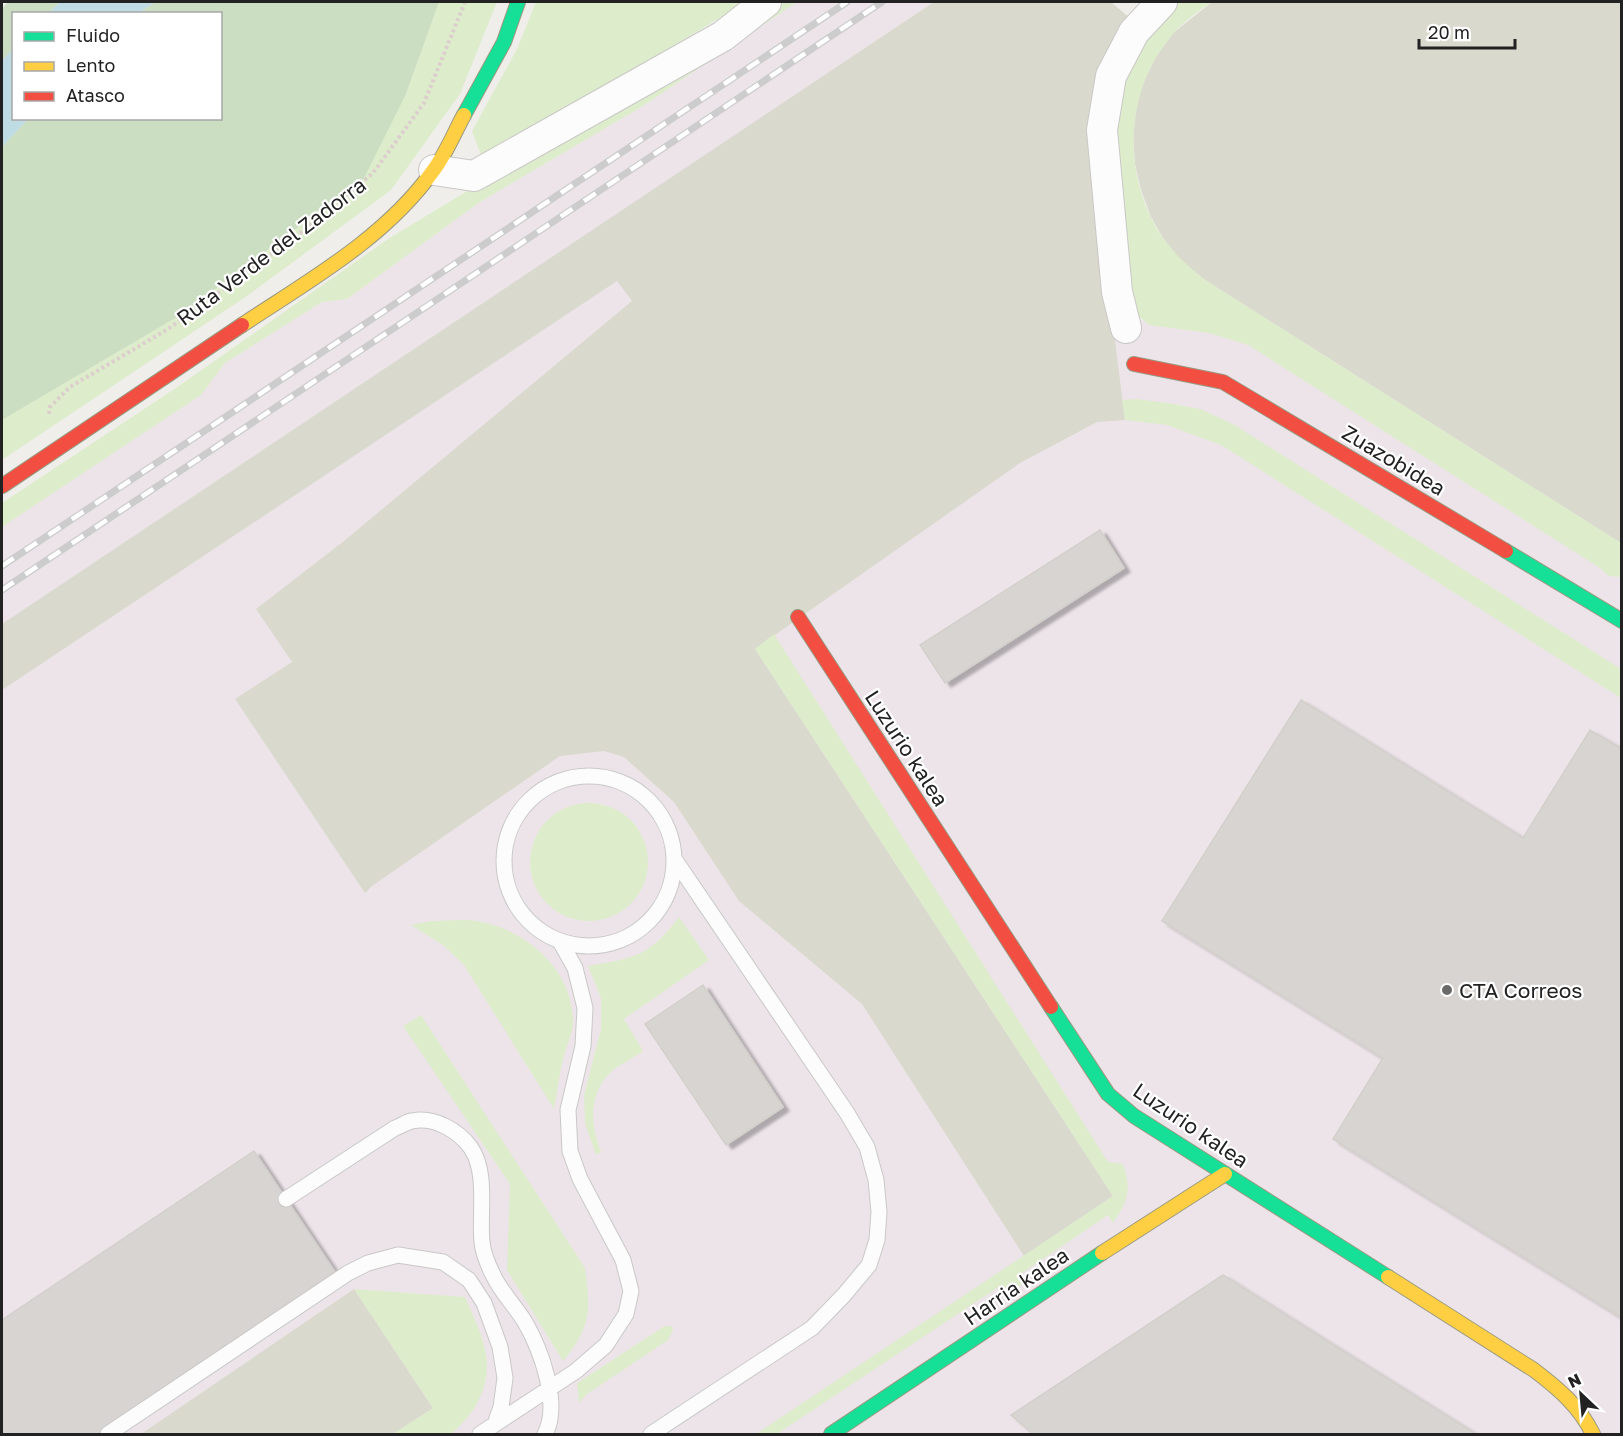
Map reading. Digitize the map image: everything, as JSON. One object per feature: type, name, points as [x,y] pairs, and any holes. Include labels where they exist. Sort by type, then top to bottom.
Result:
[{"type":"street","points":[[2,486],[347,255],[400,210],[434,170],[504,42],[518,2]]},
{"type":"street","points":[[434,170],[474,176],[723,36],[766,2]]},
{"type":"street","points":[[1126,328],[1117,292],[1102,130],[1111,76],[1134,32],[1162,2]]},
{"type":"street","name":"Zuazobidea","points":[[1134,364],[1222,382],[1622,621]]},
{"type":"street","name":"Luzurio kalea","points":[[798,617],[1108,1094],[1134,1116],[1534,1370],[1572,1399],[1593,1434]]},
{"type":"street","name":"Harria kalea","points":[[831,1434],[1118,1242],[1225,1174]]},
{"type":"lane","points":[[651,1434],[812,1328],[869,1265],[878,1240],[879,1212],[876,1180],[867,1147],[847,1113],[675,860],[668,828],[651,801],[621,781],[586,775],[552,784],[523,806],[506,837],[503,872],[515,906],[535,928],[561,943],[602,946],[640,931],[666,900],[675,860]]},
{"type":"lane","points":[[480,1434],[576,1371],[606,1345],[626,1314],[631,1291],[622,1260],[580,1179],[570,1151],[568,1110],[583,1046],[585,1008],[575,968],[561,943]]},
{"type":"lane","points":[[286,1199],[395,1128],[414,1121],[434,1122],[457,1133],[472,1150],[481,1177],[482,1244],[494,1277],[525,1322],[540,1354],[549,1389],[550,1425],[545,1434]]},
{"type":"lane","points":[[108,1434],[348,1274],[368,1263],[398,1255],[443,1263],[470,1280],[484,1303],[500,1347],[505,1378],[501,1407],[495,1424]]},
{"type":"path","name":"Ruta Verde del Zadorra","points":[[42,459],[50,407],[70,387],[168,329],[299,234],[373,172],[424,103],[465,2]]},
{"type":"shaded area","points":[[797,2],[1111,2],[1113,324],[1142,320],[1149,325],[1205,280],[1212,2],[1621,2],[1621,1434],[2,1434],[2,527],[201,395],[225,363],[322,302],[347,299],[480,202],[643,106]]},
{"type":"shaded area","points":[[934,2],[1111,2],[1131,19],[1113,325],[1125,420],[1097,422],[1020,463],[755,649],[1113,1196],[1024,1256],[862,1004],[739,901],[674,802],[624,757],[604,751],[560,756],[365,893],[235,699],[292,662],[256,609],[344,541],[632,301],[617,281],[2,690],[2,624]]},
{"type":"shaded area","points":[[1212,2],[1621,2],[1621,543],[1205,280],[1181,261],[1163,238],[1151,217],[1135,164],[1133,136],[1136,110],[1142,86],[1155,58],[1173,33]]},
{"type":"shaded area","points":[[354,1289],[433,1408],[393,1434],[141,1434]]},
{"type":"green space","points":[[8,2],[60,2],[50,12],[12,12],[12,50],[2,61],[2,9]]},
{"type":"green space","points":[[155,2],[439,2],[406,94],[364,178],[177,317],[2,420],[2,147],[27,120],[222,120],[222,12],[140,12]]},
{"type":"green space","points":[[439,2],[497,2],[460,94],[391,190],[247,296],[2,460],[2,420],[177,317],[406,94]]},
{"type":"green space","points":[[536,2],[746,2],[572,107],[481,155],[472,131],[517,49]]},
{"type":"green space","points":[[780,2],[797,2],[643,106],[480,202],[347,299],[322,302],[225,363],[201,395],[2,527],[2,503],[176,388],[388,239]]},
{"type":"green space","points":[[1170,2],[1212,2],[1182,25],[1157,56],[1145,81],[1137,107],[1134,134],[1135,161],[1140,188],[1149,214],[1163,238],[1182,260],[1205,280],[1621,543],[1621,577],[1609,576],[1600,568],[1248,345],[1209,333],[1149,325],[1129,308],[1109,132],[1128,61]]},
{"type":"green space","points":[[1136,399],[1200,409],[1233,424],[1621,669],[1621,698],[1221,445],[1167,425],[1125,420],[1122,400]]},
{"type":"green space","points":[[774,634],[1108,1162],[1123,1164],[1128,1188],[1122,1208],[1113,1223],[1108,1215],[1022,1273],[1027,1281],[1007,1295],[1000,1286],[777,1434],[756,1434],[1113,1196],[755,649]]},
{"type":"green space","points":[[589,803],[600,804],[622,813],[638,829],[647,851],[647,873],[638,895],[622,911],[600,920],[589,921],[578,920],[556,911],[540,895],[531,873],[530,862],[531,851],[540,829],[556,813],[578,804]]},
{"type":"green space","points":[[679,917],[709,960],[624,1019],[643,1051],[611,1072],[597,1093],[593,1112],[595,1133],[601,1152],[596,1155],[585,1123],[584,1095],[601,1029],[601,998],[588,966],[630,957],[650,948]]},
{"type":"green space","points":[[470,920],[499,927],[530,944],[544,955],[555,969],[570,1001],[573,1024],[563,1059],[554,1109],[464,965],[443,945],[411,925],[431,921]]},
{"type":"green space","points":[[421,1015],[585,1268],[588,1296],[587,1318],[579,1338],[563,1361],[507,1270],[510,1184],[403,1026]]},
{"type":"green space","points":[[354,1289],[465,1297],[482,1338],[487,1364],[486,1378],[475,1407],[454,1432],[451,1434],[393,1434],[433,1408]]},
{"type":"green space","points":[[665,1326],[671,1326],[673,1330],[668,1340],[587,1394],[579,1403],[577,1383]]},
{"type":"water","points":[[60,2],[155,2],[140,12],[50,12]]},
{"type":"water","points":[[12,50],[12,120],[27,120],[2,147],[2,61]]},
{"type":"building","points":[[1100,530],[1124,568],[945,683],[920,645]]},
{"type":"building","name":"CTA Correos","points":[[1301,700],[1523,838],[1590,730],[1622,749],[1622,1318],[1333,1139],[1383,1058],[1162,921]]},
{"type":"building","points":[[703,985],[783,1107],[726,1145],[645,1024]]},
{"type":"building","points":[[254,1151],[337,1275],[98,1434],[2,1434],[2,1320]]},
{"type":"building","points":[[1223,1275],[1476,1434],[1033,1434],[1011,1415]]},
{"type":"railway","points":[[2,566],[847,2]]},
{"type":"railway","points":[[2,590],[882,2]]},
{"type":"traffic: fast","points":[[464,115],[504,42],[518,2]]},
{"type":"traffic: fast","points":[[1506,551],[1622,621]]},
{"type":"traffic: fast","points":[[1051,1007],[1108,1094],[1134,1116],[1388,1277]]},
{"type":"traffic: fast","points":[[831,1434],[1102,1253]]},
{"type":"traffic: slow","points":[[242,325],[320,274],[392,217],[414,195],[438,164],[464,115]]},
{"type":"traffic: slow","points":[[1102,1253],[1225,1174]]},
{"type":"traffic: slow","points":[[1388,1277],[1534,1370],[1568,1399],[1593,1434]]},
{"type":"traffic: jam","points":[[2,486],[242,325]]},
{"type":"traffic: jam","points":[[1134,364],[1223,382],[1506,551]]},
{"type":"traffic: jam","points":[[798,617],[1051,1007]]},
{"type":"place","name":"CTA Correos","points":[[1447,990]]}]
